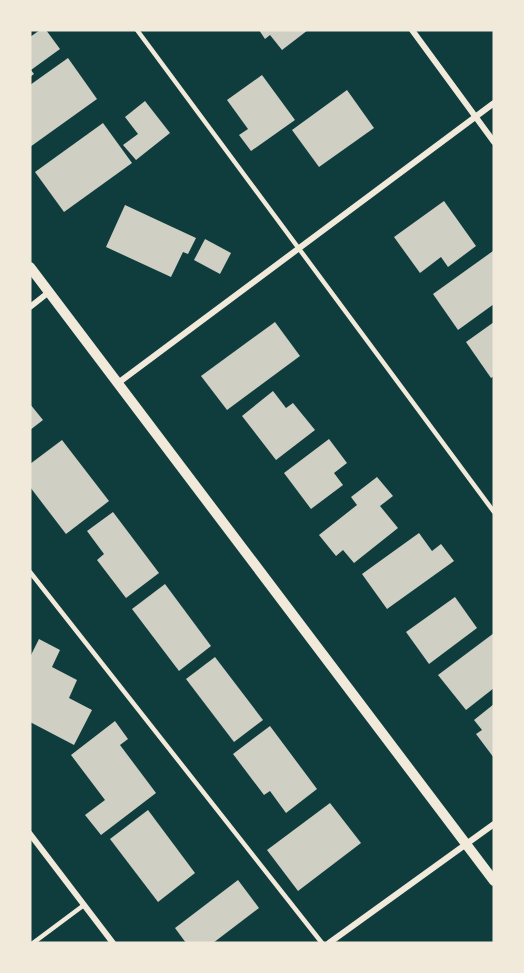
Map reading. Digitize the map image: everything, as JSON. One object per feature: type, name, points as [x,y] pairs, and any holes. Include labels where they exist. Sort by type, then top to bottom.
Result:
[{"type":"street","points":[[412,30],[494,142]]},
{"type":"street","points":[[118,383],[494,103]]},
{"type":"street","points":[[30,267],[494,881]]},
{"type":"street","points":[[30,307],[49,292]]},
{"type":"street","points":[[329,943],[494,824]]},
{"type":"street","points":[[30,834],[113,943]]},
{"type":"lane","points":[[137,30],[494,512]]},
{"type":"lane","points":[[30,572],[322,943]]},
{"type":"lane","points":[[33,943],[84,906]]},
{"type":"building","points":[[40,30],[46,30],[60,49],[31,70],[34,74],[30,77],[30,37]]},
{"type":"building","points":[[259,30],[308,30],[282,50],[270,35],[265,39]]},
{"type":"building","points":[[68,58],[97,99],[30,147],[30,85]]},
{"type":"building","points":[[262,75],[295,120],[251,151],[239,135],[248,129],[227,100]]},
{"type":"building","points":[[347,90],[374,128],[319,167],[292,130]]},
{"type":"building","points":[[145,101],[170,133],[136,160],[123,145],[138,134],[125,117]]},
{"type":"building","points":[[103,123],[132,163],[64,212],[35,172]]},
{"type":"building","points":[[444,201],[476,246],[448,267],[441,257],[420,273],[394,237]]},
{"type":"building","points":[[125,205],[196,238],[188,254],[183,252],[171,277],[106,247]]},
{"type":"building","points":[[205,239],[231,253],[220,274],[194,260]]},
{"type":"building","points":[[493,251],[494,304],[458,330],[433,294]]},
{"type":"building","points":[[275,322],[300,356],[227,410],[201,376]]},
{"type":"building","points":[[494,322],[494,376],[491,378],[466,342]]},
{"type":"building","points":[[273,391],[286,408],[293,403],[315,430],[276,460],[242,416]]},
{"type":"building","points":[[30,404],[43,420],[30,430]]},
{"type":"building","points":[[329,439],[347,463],[334,473],[343,485],[311,509],[284,473]]},
{"type":"building","points":[[62,440],[109,501],[66,534],[30,487],[30,464]]},
{"type":"building","points":[[377,477],[393,496],[380,506],[398,528],[354,563],[343,550],[336,556],[319,535],[357,505],[351,497]]},
{"type":"building","points":[[113,512],[159,573],[126,598],[97,560],[104,554],[87,531]]},
{"type":"building","points":[[419,533],[432,551],[441,544],[454,561],[387,609],[362,574]]},
{"type":"building","points":[[165,584],[211,646],[179,671],[132,609]]},
{"type":"building","points":[[455,597],[477,628],[429,664],[406,632]]},
{"type":"building","points":[[494,633],[494,688],[466,710],[438,675]]},
{"type":"building","points":[[39,639],[60,650],[52,667],[77,680],[69,698],[92,710],[74,745],[30,722],[30,657]]},
{"type":"building","points":[[215,657],[263,720],[234,742],[186,679]]},
{"type":"building","points":[[494,704],[494,758],[476,734],[482,730],[474,720]]},
{"type":"building","points":[[115,721],[128,739],[120,745],[156,793],[101,835],[85,815],[105,800],[71,755]]},
{"type":"building","points":[[270,726],[317,789],[286,813],[270,791],[264,795],[233,754]]},
{"type":"building","points":[[330,803],[361,843],[298,891],[267,850]]},
{"type":"building","points":[[148,810],[195,873],[158,902],[110,839]]},
{"type":"building","points":[[238,880],[259,908],[213,943],[186,943],[175,928]]}]
